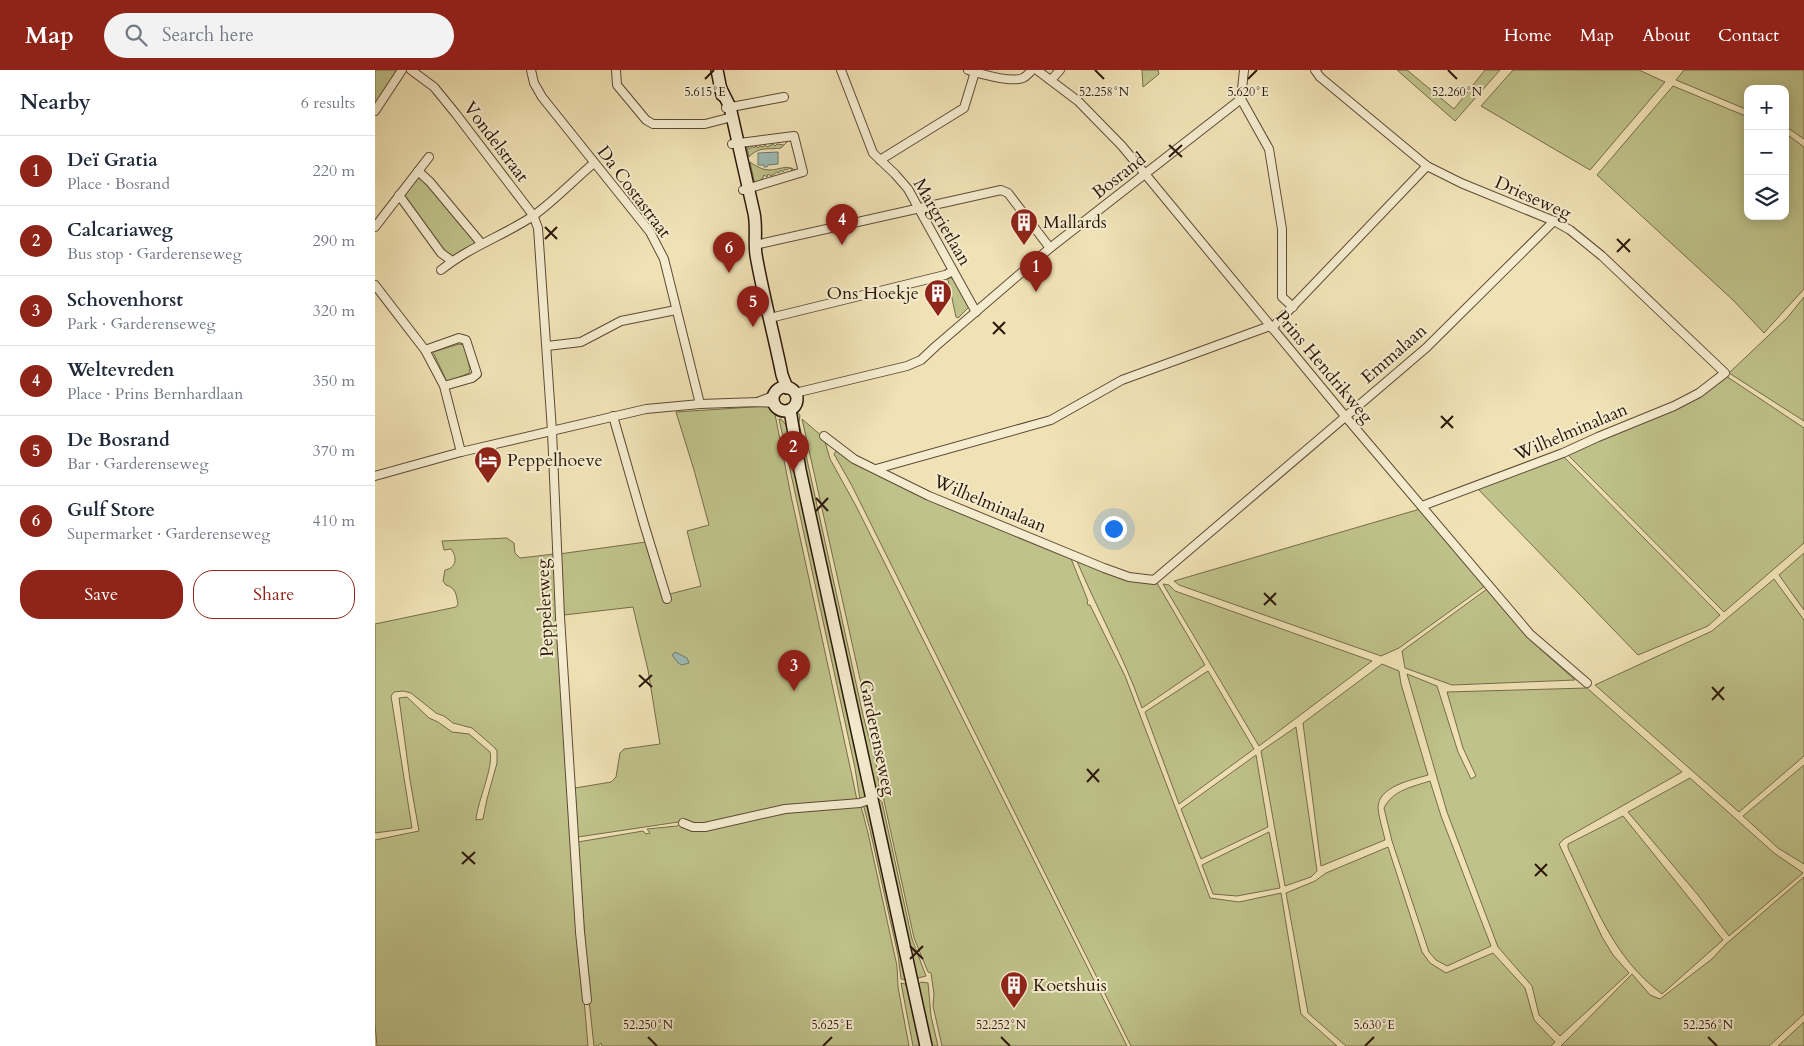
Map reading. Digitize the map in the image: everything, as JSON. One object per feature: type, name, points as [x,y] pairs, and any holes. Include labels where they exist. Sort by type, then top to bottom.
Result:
[{"type":"main road","points":[[717,70],[746,190],[782,375],[785,394],[778,409],[788,411],[796,404],[785,394]]},
{"type":"main road","name":"Garderenseweg","points":[[788,411],[926,1046]]},
{"type":"street","points":[[375,111],[402,70]]},
{"type":"street","name":"Vondelstraat","points":[[411,70],[433,87],[456,114],[533,216]]},
{"type":"street","name":"Da Costastraat","points":[[531,70],[534,83],[542,97],[658,244],[664,259],[701,404]]},
{"type":"street","points":[[616,70],[617,85],[646,120],[653,124],[705,124],[728,113],[784,97]]},
{"type":"street","name":"Margrietlaan","points":[[841,70],[868,144],[873,153],[902,181],[975,312]]},
{"type":"street","points":[[880,160],[964,108],[972,71],[1006,79],[1020,79],[1024,78],[1032,70]]},
{"type":"street","name":"Prins Hendrikweg","points":[[1037,70],[1078,102],[1122,146],[1345,416],[1530,634],[1587,683]]},
{"type":"street","points":[[1051,80],[1060,70]]},
{"type":"street","points":[[1244,70],[1241,99],[1269,149],[1281,229],[1282,297],[1293,307]]},
{"type":"street","name":"Drieseweg","points":[[1315,70],[1320,77],[1427,166],[1461,183],[1554,221],[1570,230],[1602,256],[1725,373]]},
{"type":"street","name":"Bosrand","points":[[375,476],[461,452],[613,416],[666,406],[758,402],[907,366],[921,360],[1050,248],[1241,99]]},
{"type":"street","points":[[735,143],[795,136],[803,172],[746,190]]},
{"type":"street","points":[[375,227],[429,157]]},
{"type":"street","points":[[441,270],[451,261],[481,243],[533,216],[594,163]]},
{"type":"street","points":[[876,469],[1051,420],[1122,380],[1271,327],[1293,307],[1427,166]]},
{"type":"street","points":[[418,171],[430,182],[481,243]]},
{"type":"street","points":[[755,240],[918,209],[1001,190],[1008,193],[1050,248]]},
{"type":"street","points":[[399,195],[441,253],[451,261]]},
{"type":"street","name":"Peppelerweg","points":[[533,216],[538,228],[547,346],[560,617],[587,1000]]},
{"type":"street","name":"Emmalaan","points":[[1154,580],[1426,348],[1554,221]]},
{"type":"street","points":[[770,318],[945,275],[953,271]]},
{"type":"street","points":[[375,285],[425,350],[444,386],[461,452]]},
{"type":"street","points":[[547,346],[581,342],[621,321],[676,310]]},
{"type":"street","points":[[425,350],[459,338],[466,340],[477,374],[472,378],[444,386]]},
{"type":"street","name":"Wilhelminalaan","points":[[1421,506],[1563,453],[1674,406],[1699,393],[1725,373]]},
{"type":"street","points":[[613,416],[667,599]]},
{"type":"street","name":"Wilhelminalaan","points":[[824,436],[854,459],[929,496],[1104,568],[1129,577],[1154,580]]},
{"type":"street","points":[[683,823],[693,827],[705,827],[785,809],[860,802],[872,799]]},
{"type":"green space","points":[[375,70],[398,70],[375,105]]},
{"type":"green space","points":[[1142,70],[1158,70],[1159,74],[1143,87]]},
{"type":"green space","points":[[1397,70],[1407,70],[1454,109],[1485,70],[1500,70],[1455,121]]},
{"type":"green space","points":[[1513,70],[1639,70],[1665,82],[1590,170],[1481,106]]},
{"type":"green space","points":[[1684,70],[1804,70],[1804,139],[1789,129],[1789,85],[1744,85],[1744,108],[1676,80]]},
{"type":"green space","points":[[1673,86],[1744,115],[1744,220],[1789,220],[1789,136],[1804,147],[1804,289],[1764,333],[1733,300],[1597,175]]},
{"type":"green space","points":[[746,143],[749,144],[748,147],[750,149],[752,146],[758,148],[773,144],[775,146],[777,144],[784,145],[781,148],[756,151],[749,157]]},
{"type":"green space","points":[[750,162],[759,168],[767,170],[786,167],[792,168],[795,170],[791,171],[792,169],[789,168],[771,176],[768,174],[767,177],[764,175],[760,183],[755,185]]},
{"type":"green space","points":[[418,176],[428,184],[476,243],[452,257],[444,251],[404,195]]},
{"type":"green space","points":[[949,277],[955,280],[969,307],[958,318],[956,317],[948,280]]},
{"type":"green space","points":[[1804,297],[1804,421],[1729,373],[1787,318]]},
{"type":"green space","points":[[459,344],[464,345],[470,369],[469,373],[447,382],[433,352]]},
{"type":"green space","points":[[1726,376],[1804,428],[1804,543],[1724,612],[1567,454],[1676,409]]},
{"type":"green space","points":[[768,406],[774,409],[858,805],[860,805],[868,833],[897,966],[898,987],[909,1046],[602,1046],[601,1043],[598,1046],[594,1046],[578,842],[643,831],[646,834],[650,833],[647,829],[677,826],[685,821],[578,837],[575,788],[611,782],[616,777],[620,753],[624,749],[660,744],[648,670],[633,607],[564,615],[559,554],[646,542],[662,596],[701,586],[687,531],[709,525],[676,412]]},
{"type":"green space","points":[[795,410],[800,415],[799,423],[863,715],[876,764],[880,793],[875,797],[802,460]]},
{"type":"green space","points":[[779,419],[787,426],[868,795],[865,799],[860,800],[855,768]]},
{"type":"green space","points":[[802,419],[824,438],[830,459],[856,506],[1127,1046],[942,1046],[933,1006],[934,994],[931,973],[928,972],[914,938],[884,801],[879,764]]},
{"type":"green space","points":[[836,451],[1070,556],[1088,605],[1090,605],[1125,676],[1210,898],[1239,902],[1281,893],[1301,1014],[1337,1046],[1131,1046],[852,486],[834,454]]},
{"type":"green space","points":[[1563,456],[1720,615],[1708,626],[1638,655],[1478,489]]},
{"type":"green space","points":[[1420,509],[1485,586],[1399,648],[1381,656],[1179,585],[1174,581]]},
{"type":"green space","points":[[507,538],[514,543],[515,553],[520,558],[554,554],[579,964],[581,964],[588,1046],[377,1046],[375,1025],[375,840],[419,831],[399,698],[407,697],[429,718],[452,732],[469,734],[490,752],[490,766],[476,820],[483,819],[497,763],[497,751],[472,728],[453,723],[436,713],[411,693],[403,691],[394,692],[391,696],[412,828],[375,833],[375,624],[456,607],[458,604],[455,592],[443,581],[445,570],[454,565],[455,556],[451,549],[444,550],[442,541]]},
{"type":"green space","points":[[1804,553],[1804,610],[1779,575]]},
{"type":"green space","points":[[1076,559],[1127,579],[1157,583],[1205,665],[1142,708],[1127,670]]},
{"type":"green space","points":[[1774,579],[1804,620],[1804,756],[1739,812],[1595,685],[1712,631]]},
{"type":"green space","points":[[1163,584],[1169,585],[1175,591],[1372,661],[1259,746]]},
{"type":"green space","points":[[1487,589],[1528,638],[1575,680],[1452,685],[1405,668],[1402,651]]},
{"type":"green space","points":[[1382,664],[1399,671],[1401,684],[1428,775],[1397,785],[1379,800],[1378,808],[1385,840],[1321,866],[1303,723]]},
{"type":"green space","points":[[1208,671],[1254,749],[1179,804],[1145,712]]},
{"type":"green space","points":[[1407,674],[1437,686],[1458,752],[1471,779],[1476,776],[1463,748],[1447,692],[1587,688],[1682,772],[1564,839],[1559,844],[1602,937],[1613,955],[1629,973],[1560,1036],[1539,1015],[1532,986],[1498,947],[1447,812]]},
{"type":"green space","points":[[1296,727],[1317,871],[1311,877],[1285,886],[1261,751]]},
{"type":"green space","points":[[1256,755],[1268,827],[1201,859],[1181,809]]},
{"type":"green space","points":[[1804,765],[1804,864],[1778,848],[1743,816]]},
{"type":"green space","points":[[1690,778],[1774,853],[1803,873],[1729,936],[1698,895],[1628,812]]},
{"type":"green space","points":[[1430,781],[1441,816],[1491,946],[1447,966],[1436,960],[1429,952],[1392,841],[1384,808],[1392,797],[1398,793]]},
{"type":"green space","points":[[876,799],[882,802],[912,939],[926,976],[915,977]]},
{"type":"green space","points":[[865,803],[870,806],[909,980],[901,979],[898,955],[863,804]]},
{"type":"green space","points":[[1623,816],[1723,940],[1662,994],[1630,963],[1617,946],[1596,908],[1568,848],[1568,844]]},
{"type":"green space","points":[[1269,832],[1280,888],[1237,896],[1213,894],[1202,865]]},
{"type":"green space","points":[[1388,847],[1422,952],[1430,963],[1446,973],[1493,953],[1525,988],[1534,1020],[1555,1042],[1551,1046],[1346,1046],[1308,1013],[1286,893],[1315,881],[1326,873]]},
{"type":"green space","points":[[1804,877],[1804,1014],[1769,1046],[1561,1046],[1632,974],[1650,995],[1660,999],[1712,959],[1726,944]]},
{"type":"green space","points":[[921,982],[928,983],[931,1016],[938,1046],[930,1046],[917,986]]},
{"type":"green space","points":[[901,983],[909,985],[923,1046],[913,1046]]},
{"type":"green space","points":[[1804,1022],[1804,1046],[1778,1046]]},
{"type":"water","points":[[778,152],[778,164],[768,165],[767,167],[758,165],[758,153]]},
{"type":"water","points":[[675,652],[687,658],[689,663],[682,665],[678,663],[672,655]]},
{"type":"place","name":"Weltevreden","points":[[842,245]]},
{"type":"place","name":"Mallards","points":[[1024,246]]},
{"type":"place","name":"Gulf Store","points":[[729,273]]},
{"type":"place","name":"Deï Gratia","points":[[1036,292]]},
{"type":"place","name":"Ons Hoekje","points":[[938,317]]},
{"type":"place","name":"De Bosrand","points":[[753,327]]},
{"type":"place","name":"Calcariaweg","points":[[793,472]]},
{"type":"place","name":"Peppelhoeve","points":[[488,484]]},
{"type":"place","name":"Schovenhorst","points":[[794,691]]},
{"type":"place","name":"Koetshuis","points":[[1014,1009]]}]
